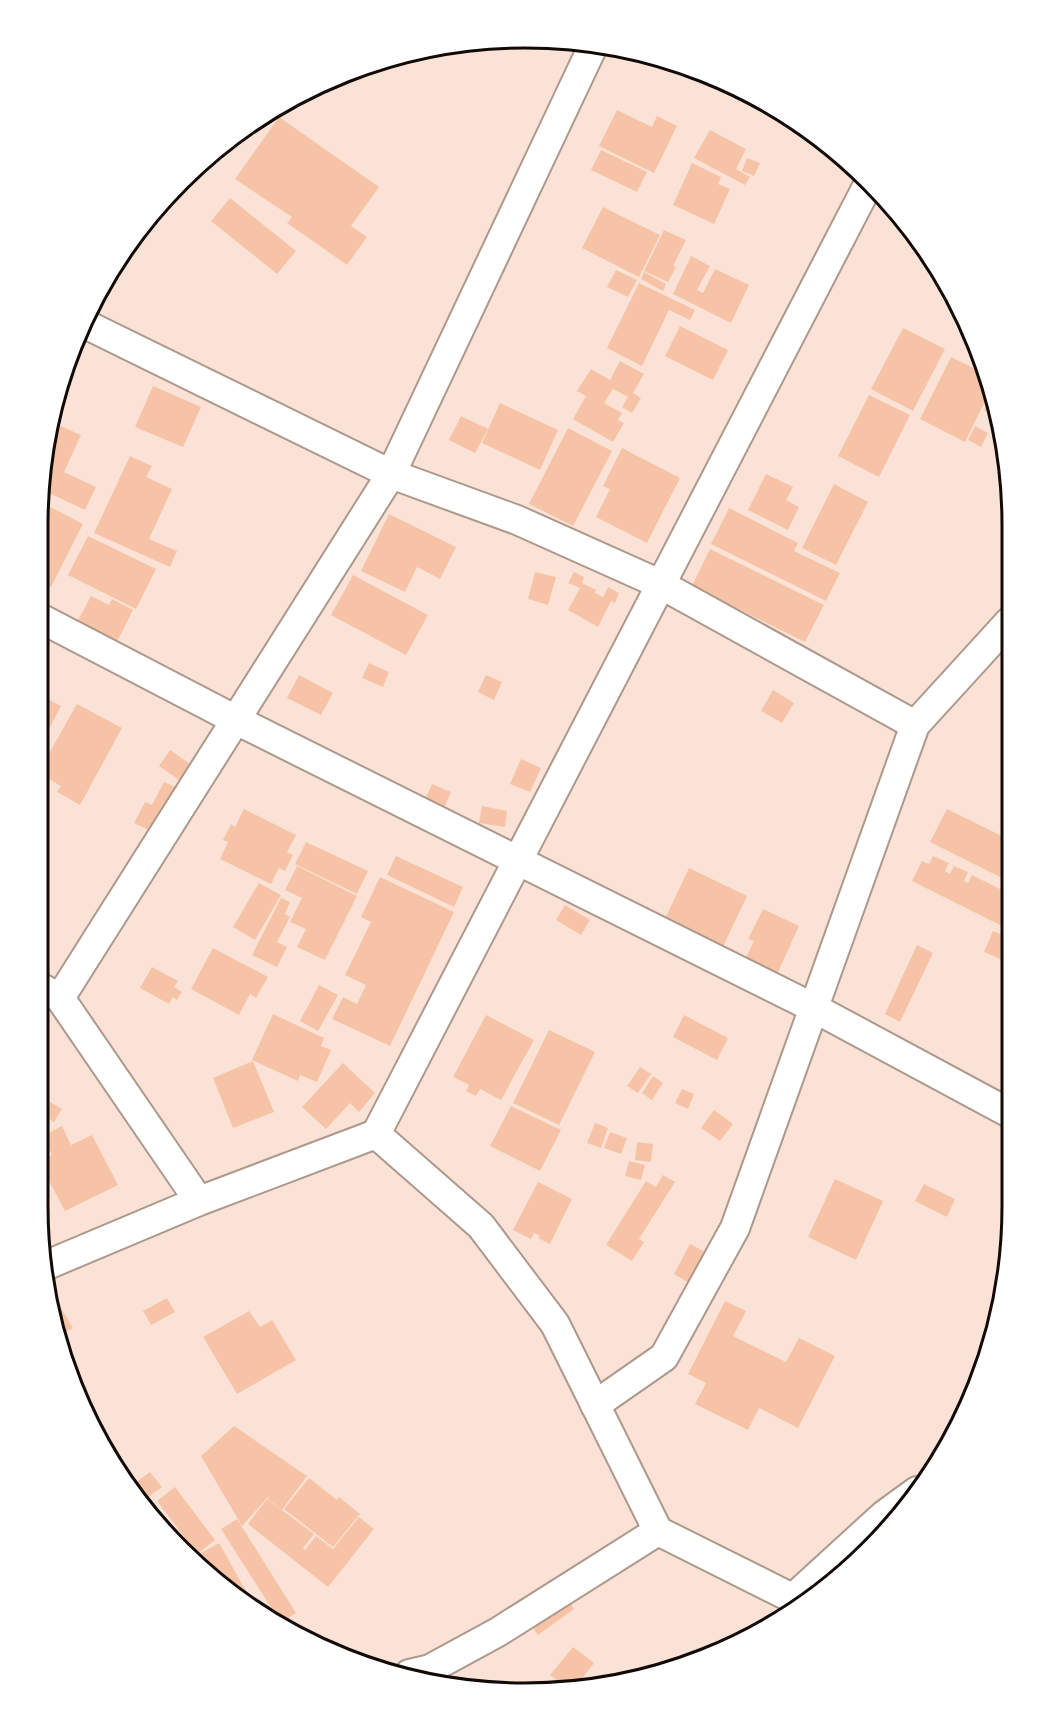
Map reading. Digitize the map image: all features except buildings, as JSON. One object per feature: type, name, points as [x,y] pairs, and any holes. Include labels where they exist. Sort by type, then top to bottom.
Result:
[{"type":"street","points":[[199,1201],[49,992],[236,720],[391,474],[590,52]]},
{"type":"street","points":[[52,1263],[199,1201],[376,1134],[865,191]]},
{"type":"street","points":[[91,327],[391,474],[517,520],[660,584],[915,724]]},
{"type":"street","points":[[48,622],[236,720],[814,1008],[1002,1109]]},
{"type":"street","points":[[595,1405],[664,1357],[735,1228],[915,724],[1002,630]]},
{"type":"street","points":[[376,1134],[481,1226],[555,1324],[658,1531],[795,1599]]},
{"type":"street","points":[[815,1584],[894,1508]]},
{"type":"street","points":[[420,1671],[430,1669],[498,1632],[658,1531]]}]
